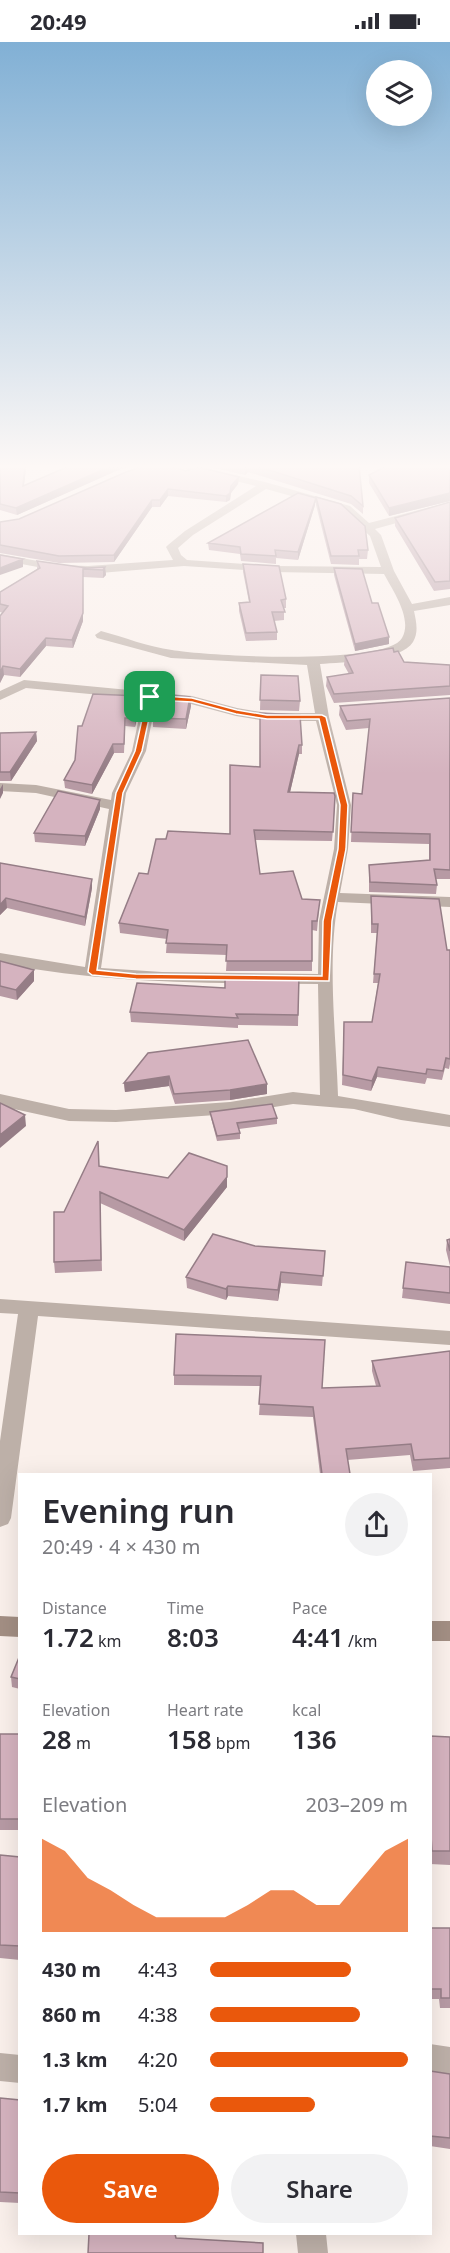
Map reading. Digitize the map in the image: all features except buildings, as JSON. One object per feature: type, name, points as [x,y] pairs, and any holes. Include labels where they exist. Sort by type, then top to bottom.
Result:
[{"type":"street","points":[[61,567],[88,570],[127,567]]},
{"type":"street","points":[[247,567],[388,571]]},
{"type":"street","points":[[101,635],[171,654],[225,658],[313,661],[375,655],[404,647],[411,631],[408,608],[387,567]]},
{"type":"street","points":[[408,608],[450,601]]},
{"type":"street","points":[[313,661],[344,805],[342,849],[327,921],[326,979],[330,1101]]},
{"type":"street","points":[[0,696],[24,684],[192,700],[236,712],[267,717],[325,712]]},
{"type":"street","points":[[92,972],[119,793],[139,751],[150,697]]},
{"type":"street","points":[[0,787],[36,789],[117,806]]},
{"type":"street","points":[[332,897],[450,902]]},
{"type":"street","points":[[0,958],[92,972],[136,976],[326,979]]},
{"type":"street","points":[[0,1100],[69,1115],[117,1116],[230,1108],[293,1098],[354,1103],[401,1114],[450,1120]]},
{"type":"street","points":[[0,1306],[450,1338]]},
{"type":"street","points":[[0,1518],[29,1307]]},
{"type":"street","points":[[0,1626],[18,1627]]},
{"type":"street","points":[[432,1631],[450,1631]]},
{"type":"street","points":[[432,2058],[450,2061]]},
{"type":"street","points":[[0,2067],[18,2069]]},
{"type":"street","points":[[311,2235],[313,2253]]},
{"type":"route","points":[[150,697],[192,700],[236,712],[267,717],[322,717],[344,805],[342,849],[327,921],[326,979],[136,976],[92,972],[119,793],[139,751],[150,697]]}]
